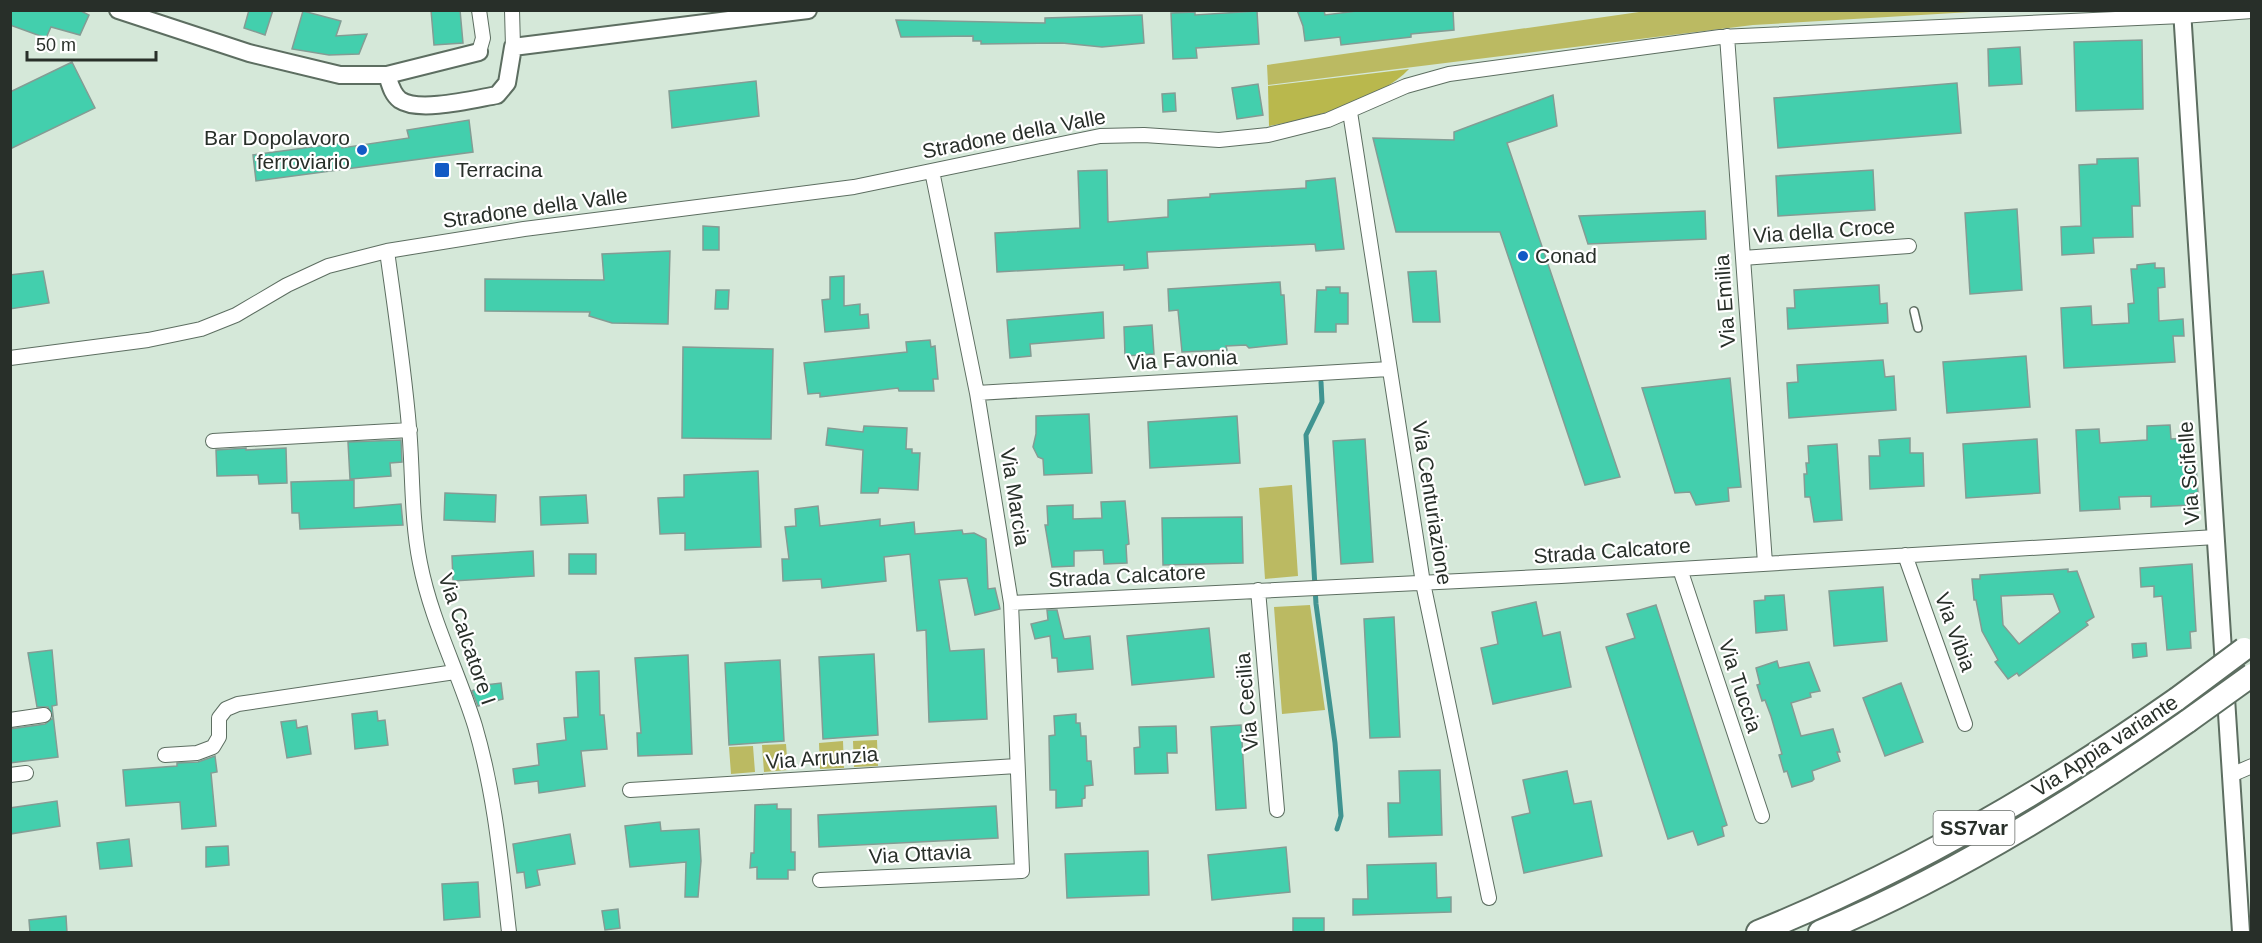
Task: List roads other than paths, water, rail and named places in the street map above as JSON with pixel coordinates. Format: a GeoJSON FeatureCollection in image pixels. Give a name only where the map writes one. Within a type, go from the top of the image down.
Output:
{"type":"FeatureCollection","features":[{"type":"Feature","properties":{"kind":"highway","name":"Via Appia variante"},"geometry":{"type":"LineString","coordinates":[[1758,933],[1954,839],[2068,772],[2177,699],[2248,646]]}},
{"type":"Feature","properties":{"kind":"highway","name":"Via Appia variante"},"geometry":{"type":"LineString","coordinates":[[1820,933],[1915,887],[2090,788],[2252,675]]}},
{"type":"Feature","properties":{"kind":"street"},"geometry":{"type":"LineString","coordinates":[[118,10],[249,53],[340,75],[387,75],[479,52],[483,38],[479,10]]}},
{"type":"Feature","properties":{"kind":"street"},"geometry":{"type":"LineString","coordinates":[[387,75],[393,92],[400,100],[409,103],[438,104],[497,95],[507,83],[513,47],[512,10]]}},
{"type":"Feature","properties":{"kind":"street"},"geometry":{"type":"LineString","coordinates":[[513,47],[808,10]]}},
{"type":"Feature","properties":{"kind":"street","name":"Stradone della Valle"},"geometry":{"type":"LineString","coordinates":[[10,358],[148,340],[201,329],[236,315],[287,285],[328,266],[387,251],[524,229],[837,190],[1100,136],[1144,135],[1220,140],[1255,137],[1310,126],[1350,112],[1400,89],[1449,74],[1727,36],[2252,11]]}},
{"type":"Feature","properties":{"kind":"street","name":"Via Scifelle"},"geometry":{"type":"LineString","coordinates":[[2182,14],[2241,933]]}},
{"type":"Feature","properties":{"kind":"street","name":"Via Emilia"},"geometry":{"type":"LineString","coordinates":[[1727,36],[1765,563]]}},
{"type":"Feature","properties":{"kind":"street","name":"Via Centuriazione"},"geometry":{"type":"LineString","coordinates":[[1350,112],[1423,583],[1489,898]]}},
{"type":"Feature","properties":{"kind":"street","name":"Via Marcia"},"geometry":{"type":"LineString","coordinates":[[932,171],[977,393],[1011,603],[1022,871]]}},
{"type":"Feature","properties":{"kind":"street","name":"Via della Croce"},"geometry":{"type":"LineString","coordinates":[[1743,258],[1909,246]]}},
{"type":"Feature","properties":{"kind":"street","name":"Via Calcatore I"},"geometry":{"type":"LineString","coordinates":[[387,251],[410,430],[415,527],[420,561],[434,616],[474,724],[490,785],[509,933]]}},
{"type":"Feature","properties":{"kind":"street","name":"Via Favonia"},"geometry":{"type":"LineString","coordinates":[[977,393],[1389,369]]}},
{"type":"Feature","properties":{"kind":"street"},"geometry":{"type":"LineString","coordinates":[[213,441],[410,430]]}},
{"type":"Feature","properties":{"kind":"street","name":"Strada Calcatore"},"geometry":{"type":"LineString","coordinates":[[1011,603],[1423,583],[2216,537]]}},
{"type":"Feature","properties":{"kind":"street","name":"Via Vibia"},"geometry":{"type":"LineString","coordinates":[[1905,555],[1965,724]]}},
{"type":"Feature","properties":{"kind":"street","name":"Via Tuccia"},"geometry":{"type":"LineString","coordinates":[[1680,568],[1762,816]]}},
{"type":"Feature","properties":{"kind":"street","name":"Via Cecilia"},"geometry":{"type":"LineString","coordinates":[[1258,590],[1277,810]]}},
{"type":"Feature","properties":{"kind":"street"},"geometry":{"type":"LineString","coordinates":[[165,755],[197,753],[213,747],[219,737],[219,718],[226,709],[238,704],[455,672]]}},
{"type":"Feature","properties":{"kind":"street"},"geometry":{"type":"LineString","coordinates":[[10,720],[44,715]]}},
{"type":"Feature","properties":{"kind":"street","name":"Via Arrunzia"},"geometry":{"type":"LineString","coordinates":[[630,790],[1017,766]]}},
{"type":"Feature","properties":{"kind":"street"},"geometry":{"type":"LineString","coordinates":[[2231,775],[2252,766]]}},
{"type":"Feature","properties":{"kind":"street"},"geometry":{"type":"LineString","coordinates":[[10,775],[27,773]]}},
{"type":"Feature","properties":{"kind":"street","name":"Via Ottavia"},"geometry":{"type":"LineString","coordinates":[[820,880],[1022,871]]}},
{"type":"Feature","properties":{"kind":"lane"},"geometry":{"type":"LineString","coordinates":[[1914,311],[1918,327]]}},
{"type":"Feature","properties":{"kind":"waterway"},"geometry":{"type":"LineString","coordinates":[[1321,382],[1322,402],[1306,435],[1316,604],[1335,743],[1341,816],[1337,829]]}},
{"type":"Feature","properties":{"kind":"place","name":"Bar Dopolavoro ferroviario"},"geometry":{"type":"Point","coordinates":[362,150]}},
{"type":"Feature","properties":{"kind":"place","name":"Terracina"},"geometry":{"type":"Point","coordinates":[442,170]}},
{"type":"Feature","properties":{"kind":"place","name":"Conad"},"geometry":{"type":"Point","coordinates":[1523,256]}}]}
